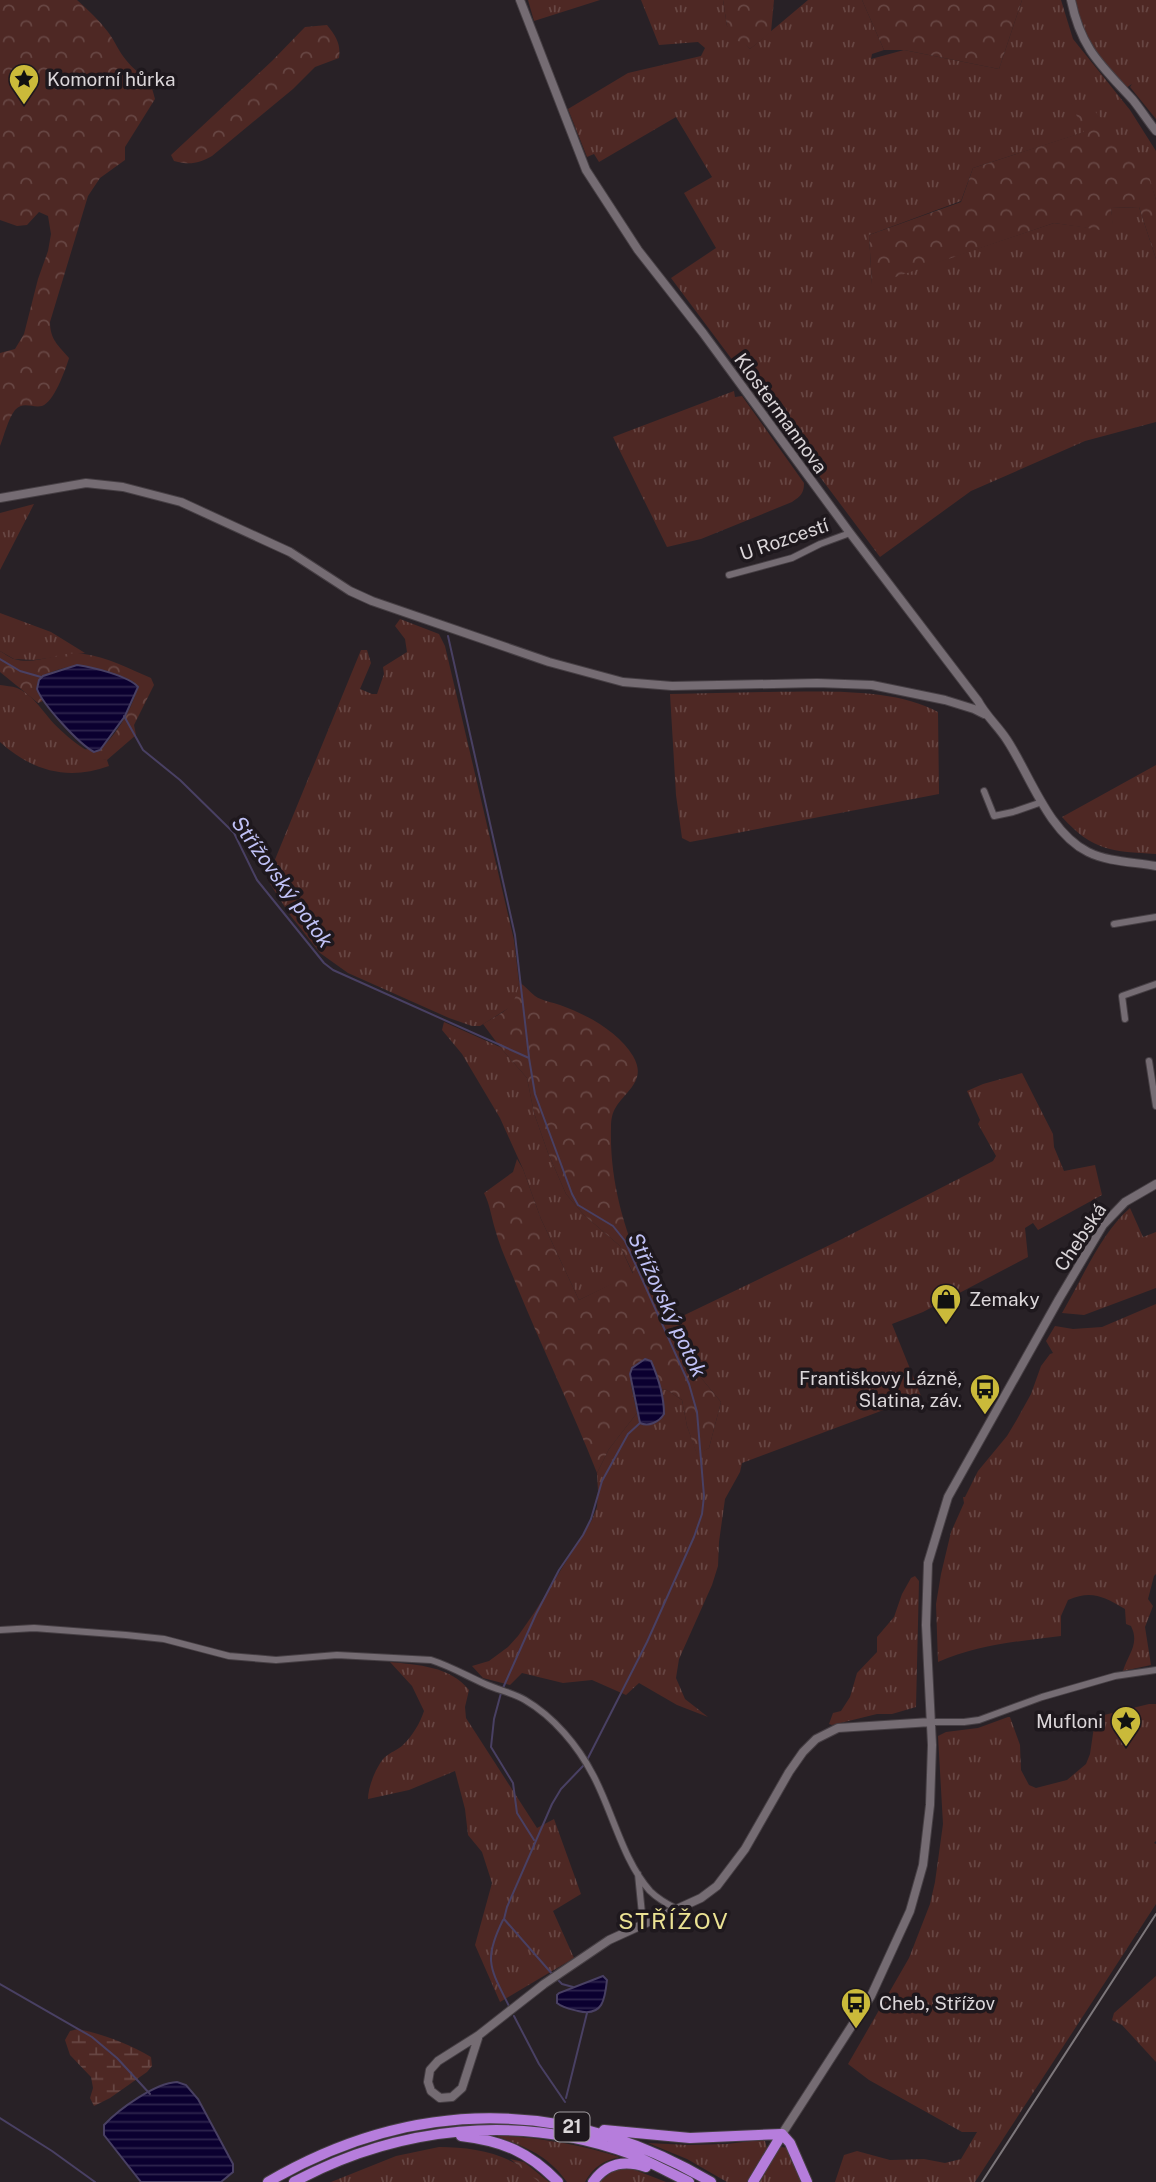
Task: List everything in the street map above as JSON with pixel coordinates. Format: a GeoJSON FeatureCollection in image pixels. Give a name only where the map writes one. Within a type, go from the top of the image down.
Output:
{"type":"FeatureCollection","features":[{"type":"Feature","properties":{"kind":"highway","name":"21"},"geometry":{"type":"LineString","coordinates":[[268,2182],[314,2157],[346,2144],[423,2123],[488,2118],[567,2125],[608,2136],[651,2151],[711,2182]]}},
{"type":"Feature","properties":{"kind":"highway"},"geometry":{"type":"LineString","coordinates":[[567,2125],[690,2138],[782,2134]]}},
{"type":"Feature","properties":{"kind":"highway","name":"21"},"geometry":{"type":"LineString","coordinates":[[294,2182],[377,2146],[441,2133],[489,2129],[563,2136],[631,2155],[689,2182]]}},
{"type":"Feature","properties":{"kind":"highway","name":"21"},"geometry":{"type":"LineString","coordinates":[[441,2133],[490,2140],[508,2146],[529,2156],[558,2182]]}},
{"type":"Feature","properties":{"kind":"highway"},"geometry":{"type":"LineString","coordinates":[[753,2182],[782,2134]]}},
{"type":"Feature","properties":{"kind":"highway"},"geometry":{"type":"LineString","coordinates":[[782,2134],[790,2143],[807,2182]]}},
{"type":"Feature","properties":{"kind":"highway"},"geometry":{"type":"LineString","coordinates":[[593,2182],[603,2171],[623,2163],[638,2164],[678,2182]]}},
{"type":"Feature","properties":{"kind":"street","name":"Klostermannova"},"geometry":{"type":"LineString","coordinates":[[520,0],[586,170],[638,250],[703,333],[978,701],[985,714],[1007,739],[1057,825],[1086,851],[1097,856],[1156,866]]}},
{"type":"Feature","properties":{"kind":"street"},"geometry":{"type":"LineString","coordinates":[[1071,0],[1083,40],[1094,58],[1156,131]]}},
{"type":"Feature","properties":{"kind":"street"},"geometry":{"type":"LineString","coordinates":[[0,498],[86,483],[123,486],[181,502],[290,552],[350,591],[372,601],[549,662],[623,681],[672,685],[872,685],[945,700],[985,714]]}},
{"type":"Feature","properties":{"kind":"street","name":"U Rozcestí"},"geometry":{"type":"LineString","coordinates":[[729,575],[792,558],[808,548],[850,533]]}},
{"type":"Feature","properties":{"kind":"street"},"geometry":{"type":"LineString","coordinates":[[984,791],[994,816],[1013,813],[1042,802]]}},
{"type":"Feature","properties":{"kind":"street"},"geometry":{"type":"LineString","coordinates":[[1114,924],[1156,918]]}},
{"type":"Feature","properties":{"kind":"street"},"geometry":{"type":"LineString","coordinates":[[1125,1019],[1122,996],[1156,984]]}},
{"type":"Feature","properties":{"kind":"street"},"geometry":{"type":"LineString","coordinates":[[1149,1060],[1156,1106]]}},
{"type":"Feature","properties":{"kind":"street","name":"Chebská"},"geometry":{"type":"LineString","coordinates":[[782,2134],[871,1996],[910,1911],[923,1865],[930,1805],[926,1625],[928,1563],[948,1497],[1103,1225],[1125,1202],[1156,1184]]}},
{"type":"Feature","properties":{"kind":"street"},"geometry":{"type":"LineString","coordinates":[[0,1630],[34,1628],[164,1639],[229,1656],[276,1660],[337,1655],[431,1660],[446,1664],[486,1685],[525,1700],[559,1727],[593,1774],[615,1826],[649,1890],[677,1909]]}},
{"type":"Feature","properties":{"kind":"street"},"geometry":{"type":"LineString","coordinates":[[479,2035],[462,2088],[452,2097],[440,2098],[431,2091],[428,2081],[430,2070],[438,2061],[479,2035],[544,1984],[609,1940],[701,1898],[728,1874],[789,1772],[816,1739],[838,1728],[979,1720],[1092,1682],[1156,1670]]}},
{"type":"Feature","properties":{"kind":"street"},"geometry":{"type":"LineString","coordinates":[[638,1872],[643,1924]]}},
{"type":"Feature","properties":{"kind":"green space"},"geometry":{"type":"Polygon","coordinates":[[[0,0],[77,0],[105,28],[131,66],[147,80],[155,99],[125,147],[125,160],[100,178],[88,196],[50,322],[53,338],[69,358],[62,378],[51,399],[42,406],[21,406],[15,410],[0,446],[0,353],[15,349],[24,334],[51,234],[48,216],[39,212],[27,225],[17,226],[0,220],[0,0]]]}},
{"type":"Feature","properties":{"kind":"green space"},"geometry":{"type":"Polygon","coordinates":[[[528,0],[600,0],[534,21],[528,0]]]}},
{"type":"Feature","properties":{"kind":"green space"},"geometry":{"type":"Polygon","coordinates":[[[641,0],[723,0],[727,26],[750,49],[808,0],[862,0],[884,50],[872,54],[871,59],[904,50],[999,69],[1022,0],[1061,0],[1073,39],[1130,110],[1156,151],[1156,200],[1146,169],[1071,102],[1085,132],[973,168],[961,201],[869,235],[872,284],[1054,223],[1113,231],[1111,208],[1139,207],[1156,259],[1156,422],[1085,441],[971,491],[880,557],[671,278],[716,248],[684,193],[712,177],[676,117],[599,162],[594,154],[587,157],[568,109],[628,73],[701,56],[705,48],[698,42],[659,45],[641,0]]]}},
{"type":"Feature","properties":{"kind":"green space"},"geometry":{"type":"Polygon","coordinates":[[[723,0],[774,0],[771,32],[750,49],[742,42],[733,40],[727,26],[723,0]]]}},
{"type":"Feature","properties":{"kind":"green space"},"geometry":{"type":"Polygon","coordinates":[[[862,0],[1022,0],[999,69],[904,50],[884,50],[862,0]]]}},
{"type":"Feature","properties":{"kind":"green space"},"geometry":{"type":"Polygon","coordinates":[[[1071,0],[1156,0],[1156,119],[1130,87],[1132,84],[1123,90],[1094,58],[1071,0]]]}},
{"type":"Feature","properties":{"kind":"green space"},"geometry":{"type":"Polygon","coordinates":[[[327,25],[337,40],[339,58],[315,67],[293,89],[212,156],[193,163],[174,161],[171,155],[305,27],[327,25]]]}},
{"type":"Feature","properties":{"kind":"green space"},"geometry":{"type":"Polygon","coordinates":[[[1070,101],[1091,107],[1147,169],[1156,200],[1156,259],[1139,207],[1111,208],[1114,232],[1054,223],[872,285],[869,235],[961,202],[973,168],[1084,132],[1070,101]]]}},
{"type":"Feature","properties":{"kind":"green space"},"geometry":{"type":"Polygon","coordinates":[[[734,391],[735,397],[742,396],[804,483],[803,492],[792,502],[701,539],[667,547],[613,437],[734,391]]]}},
{"type":"Feature","properties":{"kind":"green space"},"geometry":{"type":"Polygon","coordinates":[[[34,504],[0,570],[0,513],[34,504]]]}},
{"type":"Feature","properties":{"kind":"green space"},"geometry":{"type":"Polygon","coordinates":[[[0,613],[51,632],[85,653],[34,660],[14,659],[0,651],[0,613]]]}},
{"type":"Feature","properties":{"kind":"green space"},"geometry":{"type":"Polygon","coordinates":[[[400,619],[439,634],[445,646],[514,940],[519,982],[517,996],[512,1006],[480,1026],[449,1018],[348,973],[320,953],[290,915],[267,879],[361,650],[367,650],[371,663],[360,689],[372,694],[377,694],[384,674],[383,667],[407,652],[405,639],[395,626],[400,619]]]}},
{"type":"Feature","properties":{"kind":"green space"},"geometry":{"type":"Polygon","coordinates":[[[0,651],[23,661],[76,653],[93,656],[151,678],[154,685],[134,725],[136,735],[107,760],[98,759],[83,750],[94,752],[115,733],[133,702],[137,686],[134,682],[99,669],[77,666],[65,668],[40,678],[37,689],[43,701],[38,703],[0,672],[0,651]]]}},
{"type":"Feature","properties":{"kind":"green space"},"geometry":{"type":"Polygon","coordinates":[[[0,685],[22,690],[68,737],[107,760],[109,766],[79,773],[51,771],[12,752],[0,742],[0,685]]]}},
{"type":"Feature","properties":{"kind":"green space"},"geometry":{"type":"Polygon","coordinates":[[[768,692],[877,695],[899,698],[938,712],[939,794],[690,842],[682,838],[676,795],[670,694],[768,692]]]}},
{"type":"Feature","properties":{"kind":"green space"},"geometry":{"type":"Polygon","coordinates":[[[1156,765],[1156,854],[1104,848],[1073,829],[1062,817],[1156,765]]]}},
{"type":"Feature","properties":{"kind":"green space"},"geometry":{"type":"Polygon","coordinates":[[[519,982],[538,998],[570,1009],[601,1025],[627,1047],[637,1064],[637,1078],[612,1117],[611,1152],[614,1177],[625,1224],[652,1292],[663,1315],[673,1317],[670,1322],[681,1336],[697,1373],[721,1402],[709,1448],[697,1455],[682,1400],[667,1390],[660,1389],[651,1361],[631,1385],[637,1413],[609,1449],[597,1473],[502,1250],[484,1193],[513,1172],[517,1159],[541,1219],[579,1300],[633,1273],[620,1246],[584,1215],[566,1194],[534,1113],[527,1078],[483,1024],[512,1004],[519,982]]]}},
{"type":"Feature","properties":{"kind":"green space"},"geometry":{"type":"Polygon","coordinates":[[[444,1022],[500,1047],[527,1078],[534,1113],[566,1194],[584,1215],[620,1246],[633,1274],[579,1300],[541,1219],[523,1169],[500,1118],[462,1054],[442,1030],[444,1022]]]}},
{"type":"Feature","properties":{"kind":"green space"},"geometry":{"type":"Polygon","coordinates":[[[1022,1073],[1053,1134],[1054,1147],[1064,1171],[1095,1165],[1102,1195],[1038,1230],[1033,1223],[1025,1228],[1028,1257],[923,1312],[892,1324],[921,1396],[742,1463],[725,1499],[718,1566],[679,1659],[676,1678],[685,1699],[708,1717],[677,1705],[639,1683],[626,1695],[592,1680],[563,1683],[522,1673],[510,1685],[483,1678],[472,1666],[489,1661],[518,1636],[592,1520],[597,1507],[597,1473],[609,1449],[637,1413],[640,1423],[647,1424],[664,1414],[660,1389],[667,1390],[682,1400],[687,1426],[697,1454],[709,1448],[721,1402],[697,1373],[681,1336],[670,1322],[842,1239],[993,1161],[996,1156],[978,1124],[980,1120],[967,1091],[1022,1073]]]}},
{"type":"Feature","properties":{"kind":"green space"},"geometry":{"type":"Polygon","coordinates":[[[1130,1208],[1143,1237],[1156,1232],[1156,1288],[1084,1315],[1062,1313],[1101,1243],[1130,1208]]]}},
{"type":"Feature","properties":{"kind":"green space"},"geometry":{"type":"Polygon","coordinates":[[[1156,1304],[1156,1574],[1148,1599],[1153,1606],[1145,1627],[1151,1665],[1123,1671],[1134,1638],[1131,1626],[1126,1624],[1125,1609],[1090,1595],[1068,1600],[1061,1616],[1061,1636],[983,1648],[938,1662],[936,1604],[951,1532],[964,1503],[963,1497],[978,1471],[1007,1436],[1031,1394],[1041,1366],[1053,1353],[1046,1341],[1055,1326],[1073,1329],[1102,1327],[1156,1304]]]}},
{"type":"Feature","properties":{"kind":"green space"},"geometry":{"type":"Polygon","coordinates":[[[915,1576],[919,1581],[916,1707],[892,1714],[877,1714],[829,1724],[833,1713],[841,1711],[850,1697],[857,1673],[877,1652],[877,1637],[894,1617],[902,1594],[915,1576]]]}},
{"type":"Feature","properties":{"kind":"green space"},"geometry":{"type":"Polygon","coordinates":[[[390,1662],[443,1671],[469,1690],[465,1707],[466,1718],[537,1828],[554,1819],[581,1894],[553,1911],[574,1958],[500,2002],[475,1945],[492,1883],[482,1852],[468,1835],[465,1809],[455,1771],[409,1790],[368,1799],[371,1783],[381,1762],[407,1741],[424,1711],[412,1686],[390,1662]]]}},
{"type":"Feature","properties":{"kind":"green space"},"geometry":{"type":"Polygon","coordinates":[[[1156,1704],[1156,1904],[975,2182],[835,2182],[844,2155],[857,2151],[890,2160],[924,2159],[945,2163],[961,2159],[977,2132],[962,2132],[869,2080],[848,2064],[909,1958],[930,1904],[943,1824],[938,1736],[946,1732],[978,1728],[1010,1717],[1020,1745],[1021,1770],[1029,1785],[1036,1788],[1067,1780],[1086,1764],[1094,1727],[1100,1716],[1156,1704]]]}},
{"type":"Feature","properties":{"kind":"green space"},"geometry":{"type":"Polygon","coordinates":[[[1156,1976],[1156,2062],[1122,2025],[1112,2020],[1114,2013],[1156,1976]]]}},
{"type":"Feature","properties":{"kind":"green space"},"geometry":{"type":"Polygon","coordinates":[[[78,2029],[134,2048],[151,2057],[152,2066],[110,2098],[94,2106],[90,2098],[93,2088],[91,2077],[70,2055],[65,2040],[70,2031],[78,2029]]]}},
{"type":"Feature","properties":{"kind":"green space"},"geometry":{"type":"Polygon","coordinates":[[[493,2135],[557,2142],[620,2157],[599,2165],[585,2182],[567,2182],[543,2158],[525,2147],[493,2135]]]}},
{"type":"Feature","properties":{"kind":"green space"},"geometry":{"type":"Polygon","coordinates":[[[765,2141],[767,2148],[747,2182],[727,2182],[687,2159],[648,2143],[727,2144],[765,2141]]]}},
{"type":"Feature","properties":{"kind":"green space"},"geometry":{"type":"Polygon","coordinates":[[[439,2147],[493,2154],[518,2165],[539,2182],[331,2182],[396,2156],[439,2147]]]}},
{"type":"Feature","properties":{"kind":"green space"},"geometry":{"type":"Polygon","coordinates":[[[779,2148],[787,2148],[802,2182],[758,2182],[779,2148]]]}},
{"type":"Feature","properties":{"kind":"green space"},"geometry":{"type":"Polygon","coordinates":[[[510,2159],[524,2162],[549,2182],[539,2182],[510,2159]]]}},
{"type":"Feature","properties":{"kind":"green space"},"geometry":{"type":"Polygon","coordinates":[[[630,2168],[666,2182],[600,2182],[613,2171],[630,2168]]]}},
{"type":"Feature","properties":{"kind":"shaded area"},"geometry":{"type":"Polygon","coordinates":[[[77,665],[119,676],[138,687],[125,716],[100,750],[94,752],[62,724],[37,689],[43,676],[77,665]]]}},
{"type":"Feature","properties":{"kind":"shaded area"},"geometry":{"type":"Polygon","coordinates":[[[645,1359],[651,1361],[656,1374],[664,1414],[650,1424],[640,1423],[630,1374],[632,1368],[645,1359]]]}},
{"type":"Feature","properties":{"kind":"shaded area"},"geometry":{"type":"Polygon","coordinates":[[[603,1976],[607,1980],[605,1994],[598,2009],[578,2011],[557,2003],[559,1993],[603,1976]]]}},
{"type":"Feature","properties":{"kind":"shaded area"},"geometry":{"type":"Polygon","coordinates":[[[177,2082],[186,2085],[198,2099],[233,2164],[233,2172],[221,2182],[141,2182],[104,2135],[104,2125],[128,2105],[158,2087],[177,2082]]]}},
{"type":"Feature","properties":{"kind":"waterway"},"geometry":{"type":"LineString","coordinates":[[448,636],[515,935],[529,1057]]}},
{"type":"Feature","properties":{"kind":"waterway","name":"Střížovský potok"},"geometry":{"type":"LineString","coordinates":[[0,659],[20,671],[41,677]]}},
{"type":"Feature","properties":{"kind":"waterway","name":"Střížovský potok"},"geometry":{"type":"LineString","coordinates":[[124,716],[143,750],[180,780],[234,833],[257,880],[324,963],[333,970],[529,1058],[535,1094],[572,1194],[578,1205],[613,1226],[625,1241],[689,1384],[697,1412],[704,1496],[702,1514],[647,1642],[587,1760]]}},
{"type":"Feature","properties":{"kind":"waterway"},"geometry":{"type":"LineString","coordinates":[[503,1688],[536,1614],[559,1570],[591,1519],[602,1481],[628,1434],[640,1423]]}},
{"type":"Feature","properties":{"kind":"waterway"},"geometry":{"type":"LineString","coordinates":[[501,1693],[494,1719],[491,1747],[513,1783],[517,1813],[534,1840]]}},
{"type":"Feature","properties":{"kind":"waterway","name":"Střížovský potok"},"geometry":{"type":"LineString","coordinates":[[553,1975],[504,1919],[552,1804],[561,1789],[584,1765]]}},
{"type":"Feature","properties":{"kind":"waterway"},"geometry":{"type":"LineString","coordinates":[[503,1920],[493,1945],[491,1964],[509,2006]]}},
{"type":"Feature","properties":{"kind":"waterway","name":"Střížovský potok"},"geometry":{"type":"LineString","coordinates":[[557,1979],[562,1984],[573,1987]]}},
{"type":"Feature","properties":{"kind":"waterway"},"geometry":{"type":"LineString","coordinates":[[0,1984],[92,2037],[117,2058],[150,2094]]}},
{"type":"Feature","properties":{"kind":"waterway","name":"Střížovský potok"},"geometry":{"type":"LineString","coordinates":[[566,2098],[587,2013]]}},
{"type":"Feature","properties":{"kind":"waterway"},"geometry":{"type":"LineString","coordinates":[[514,2016],[539,2064],[565,2102]]}},
{"type":"Feature","properties":{"kind":"waterway"},"geometry":{"type":"LineString","coordinates":[[0,2118],[95,2182]]}},
{"type":"Feature","properties":{"kind":"railway"},"geometry":{"type":"LineString","coordinates":[[982,2182],[1156,1914]]}},
{"type":"Feature","properties":{"kind":"place","name":"Komorní hůrka"},"geometry":{"type":"Point","coordinates":[24,106]}},
{"type":"Feature","properties":{"kind":"place","name":"Zemaky"},"geometry":{"type":"Point","coordinates":[946,1326]}},
{"type":"Feature","properties":{"kind":"place","name":"Františkovy Lázně, Slatina, záv."},"geometry":{"type":"Point","coordinates":[985,1416]}},
{"type":"Feature","properties":{"kind":"place","name":"Mufloni"},"geometry":{"type":"Point","coordinates":[1126,1748]}},
{"type":"Feature","properties":{"kind":"place","name":"Cheb, Střížov"},"geometry":{"type":"Point","coordinates":[856,2030]}},
{"type":"Feature","properties":{"kind":"district","name":"STŘÍŽOV"},"geometry":{"type":"Point","coordinates":[674,1921]}}]}
